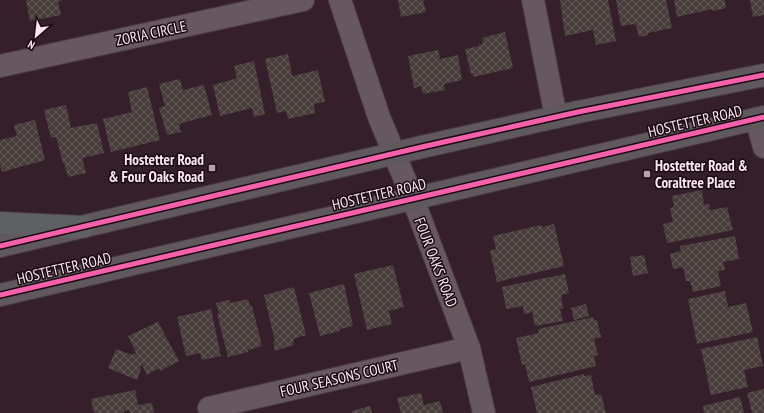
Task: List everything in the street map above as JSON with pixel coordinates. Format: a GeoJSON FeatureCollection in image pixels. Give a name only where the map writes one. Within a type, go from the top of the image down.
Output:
{"type":"FeatureCollection","features":[{"type":"Feature","properties":{"kind":"highway"},"geometry":{"type":"LineString","coordinates":[[0,223],[83,227]]}},
{"type":"Feature","properties":{"kind":"main road","name":"HOSTETTER ROAD"},"geometry":{"type":"LineString","coordinates":[[0,246],[556,117],[764,75]]}},
{"type":"Feature","properties":{"kind":"main road","name":"HOSTETTER ROAD"},"geometry":{"type":"LineString","coordinates":[[0,295],[760,118]]}},
{"type":"Feature","properties":{"kind":"street","name":"ZORIA CIRCLE"},"geometry":{"type":"LineString","coordinates":[[0,66],[303,0]]}},
{"type":"Feature","properties":{"kind":"street","name":"FOUR OAKS ROAD"},"geometry":{"type":"LineString","coordinates":[[340,0],[379,117],[413,198],[469,348],[484,413]]}},
{"type":"Feature","properties":{"kind":"street"},"geometry":{"type":"LineString","coordinates":[[533,0],[556,117]]}},
{"type":"Feature","properties":{"kind":"street"},"geometry":{"type":"LineString","coordinates":[[760,118],[764,147]]}},
{"type":"Feature","properties":{"kind":"street","name":"FOUR SEASONS COURT"},"geometry":{"type":"LineString","coordinates":[[209,408],[469,348]]}},
{"type":"Feature","properties":{"kind":"building"},"geometry":{"type":"Polygon","coordinates":[[[26,0],[63,0],[58,2],[61,15],[30,21],[26,0]]]}},
{"type":"Feature","properties":{"kind":"building"},"geometry":{"type":"Polygon","coordinates":[[[398,0],[423,0],[426,12],[401,17],[398,0]]]}},
{"type":"Feature","properties":{"kind":"building"},"geometry":{"type":"Polygon","coordinates":[[[560,0],[608,0],[616,41],[596,45],[593,30],[565,36],[560,0]]]}},
{"type":"Feature","properties":{"kind":"building"},"geometry":{"type":"Polygon","coordinates":[[[616,0],[666,0],[672,28],[648,33],[648,35],[639,37],[636,25],[621,26],[616,0]]]}},
{"type":"Feature","properties":{"kind":"building"},"geometry":{"type":"Polygon","coordinates":[[[674,0],[725,0],[726,8],[713,11],[712,9],[677,17],[674,0]]]}},
{"type":"Feature","properties":{"kind":"building"},"geometry":{"type":"Polygon","coordinates":[[[750,0],[764,0],[764,15],[753,17],[750,0]]]}},
{"type":"Feature","properties":{"kind":"building"},"geometry":{"type":"Polygon","coordinates":[[[505,32],[513,68],[473,77],[465,49],[483,44],[482,38],[505,32]]]}},
{"type":"Feature","properties":{"kind":"building"},"geometry":{"type":"Polygon","coordinates":[[[438,50],[440,59],[458,55],[462,80],[444,84],[445,90],[423,94],[421,86],[414,88],[408,56],[438,50]]]}},
{"type":"Feature","properties":{"kind":"building"},"geometry":{"type":"Polygon","coordinates":[[[288,54],[292,76],[318,70],[325,102],[314,104],[315,113],[288,119],[286,111],[277,113],[265,59],[288,54]]]}},
{"type":"Feature","properties":{"kind":"building"},"geometry":{"type":"Polygon","coordinates":[[[254,61],[265,114],[254,117],[252,108],[220,116],[213,85],[237,78],[234,66],[254,61]]]}},
{"type":"Feature","properties":{"kind":"building"},"geometry":{"type":"Polygon","coordinates":[[[180,79],[183,90],[204,85],[212,115],[179,124],[181,132],[167,135],[159,108],[165,106],[159,84],[180,79]]]}},
{"type":"Feature","properties":{"kind":"building"},"geometry":{"type":"Polygon","coordinates":[[[147,87],[160,140],[111,152],[103,119],[132,112],[128,92],[147,87]]]}},
{"type":"Feature","properties":{"kind":"building"},"geometry":{"type":"Polygon","coordinates":[[[66,105],[71,128],[97,123],[104,153],[82,158],[86,173],[68,177],[56,137],[51,138],[44,110],[66,105]]]}},
{"type":"Feature","properties":{"kind":"building"},"geometry":{"type":"Polygon","coordinates":[[[35,120],[45,160],[2,172],[0,165],[0,140],[17,136],[14,125],[35,120]]]}},
{"type":"Feature","properties":{"kind":"building"},"geometry":{"type":"Polygon","coordinates":[[[702,190],[704,205],[709,204],[710,210],[727,207],[733,230],[667,243],[663,224],[673,222],[670,208],[674,207],[672,196],[702,190]]]}},
{"type":"Feature","properties":{"kind":"building"},"geometry":{"type":"Polygon","coordinates":[[[554,224],[564,266],[497,282],[490,251],[496,249],[493,236],[541,225],[542,227],[554,224]]]}},
{"type":"Feature","properties":{"kind":"building"},"geometry":{"type":"Polygon","coordinates":[[[735,236],[739,259],[723,262],[725,270],[718,271],[721,286],[693,292],[690,281],[686,281],[683,267],[673,269],[670,254],[681,251],[680,246],[735,236]]]}},
{"type":"Feature","properties":{"kind":"building"},"geometry":{"type":"Polygon","coordinates":[[[644,255],[648,273],[633,276],[630,257],[644,255]]]}},
{"type":"Feature","properties":{"kind":"building"},"geometry":{"type":"Polygon","coordinates":[[[393,265],[404,307],[389,311],[392,324],[367,330],[354,274],[393,265]]]}},
{"type":"Feature","properties":{"kind":"building"},"geometry":{"type":"Polygon","coordinates":[[[565,274],[569,293],[561,295],[563,309],[560,309],[563,321],[535,326],[532,312],[524,314],[523,306],[506,309],[502,287],[565,274]]]}},
{"type":"Feature","properties":{"kind":"building"},"geometry":{"type":"Polygon","coordinates":[[[344,284],[353,326],[320,336],[309,293],[344,284]]]}},
{"type":"Feature","properties":{"kind":"building"},"geometry":{"type":"Polygon","coordinates":[[[294,287],[306,335],[293,339],[294,345],[275,351],[273,342],[275,342],[264,295],[294,287]]]}},
{"type":"Feature","properties":{"kind":"building"},"geometry":{"type":"Polygon","coordinates":[[[725,291],[728,307],[746,303],[753,332],[697,344],[688,299],[725,291]]]}},
{"type":"Feature","properties":{"kind":"building"},"geometry":{"type":"Polygon","coordinates":[[[248,299],[250,306],[252,306],[262,346],[248,350],[248,352],[228,357],[217,314],[219,314],[216,303],[229,300],[230,303],[248,299]]]}},
{"type":"Feature","properties":{"kind":"building"},"geometry":{"type":"Polygon","coordinates":[[[586,304],[589,316],[574,320],[571,308],[586,304]]]}},
{"type":"Feature","properties":{"kind":"building"},"geometry":{"type":"Polygon","coordinates":[[[211,309],[221,356],[202,360],[200,353],[186,356],[177,317],[211,309]]]}},
{"type":"Feature","properties":{"kind":"building"},"geometry":{"type":"Polygon","coordinates":[[[593,317],[594,320],[597,320],[601,337],[594,339],[598,355],[594,356],[596,366],[529,382],[525,364],[522,365],[516,338],[539,333],[538,329],[593,317]]]}},
{"type":"Feature","properties":{"kind":"building"},"geometry":{"type":"Polygon","coordinates":[[[158,322],[179,361],[160,371],[159,368],[147,375],[142,365],[140,366],[141,369],[137,380],[108,368],[116,349],[132,355],[136,353],[128,336],[158,322]]]}},
{"type":"Feature","properties":{"kind":"building"},"geometry":{"type":"Polygon","coordinates":[[[757,337],[763,366],[744,370],[748,387],[711,395],[701,349],[757,337]]]}},
{"type":"Feature","properties":{"kind":"building"},"geometry":{"type":"Polygon","coordinates":[[[584,374],[584,376],[591,375],[595,395],[601,394],[606,413],[537,413],[531,387],[584,374]]]}},
{"type":"Feature","properties":{"kind":"building"},"geometry":{"type":"Polygon","coordinates":[[[764,389],[764,413],[752,413],[747,393],[764,389]]]}},
{"type":"Feature","properties":{"kind":"building"},"geometry":{"type":"Polygon","coordinates":[[[135,390],[138,405],[152,403],[154,413],[130,413],[129,410],[123,411],[124,413],[94,413],[91,399],[135,390]]]}},
{"type":"Feature","properties":{"kind":"building"},"geometry":{"type":"Polygon","coordinates":[[[421,393],[424,405],[440,401],[443,413],[401,413],[397,398],[421,393]]]}},
{"type":"Feature","properties":{"kind":"building"},"geometry":{"type":"Polygon","coordinates":[[[740,397],[744,413],[704,413],[703,406],[740,397]]]}},
{"type":"Feature","properties":{"kind":"building"},"geometry":{"type":"Polygon","coordinates":[[[370,406],[372,413],[352,413],[352,411],[370,406]]]}},
{"type":"Feature","properties":{"kind":"cycle path"},"geometry":{"type":"LineString","coordinates":[[0,246],[426,146],[578,112],[764,75]]}},
{"type":"Feature","properties":{"kind":"cycle path"},"geometry":{"type":"LineString","coordinates":[[0,295],[764,117]]}},
{"type":"Feature","properties":{"kind":"place","name":"Hostetter Road & Four Oaks Road"},"geometry":{"type":"Point","coordinates":[212,168]}},
{"type":"Feature","properties":{"kind":"place","name":"Hostetter Road & Coraltree Place"},"geometry":{"type":"Point","coordinates":[647,174]}}]}
